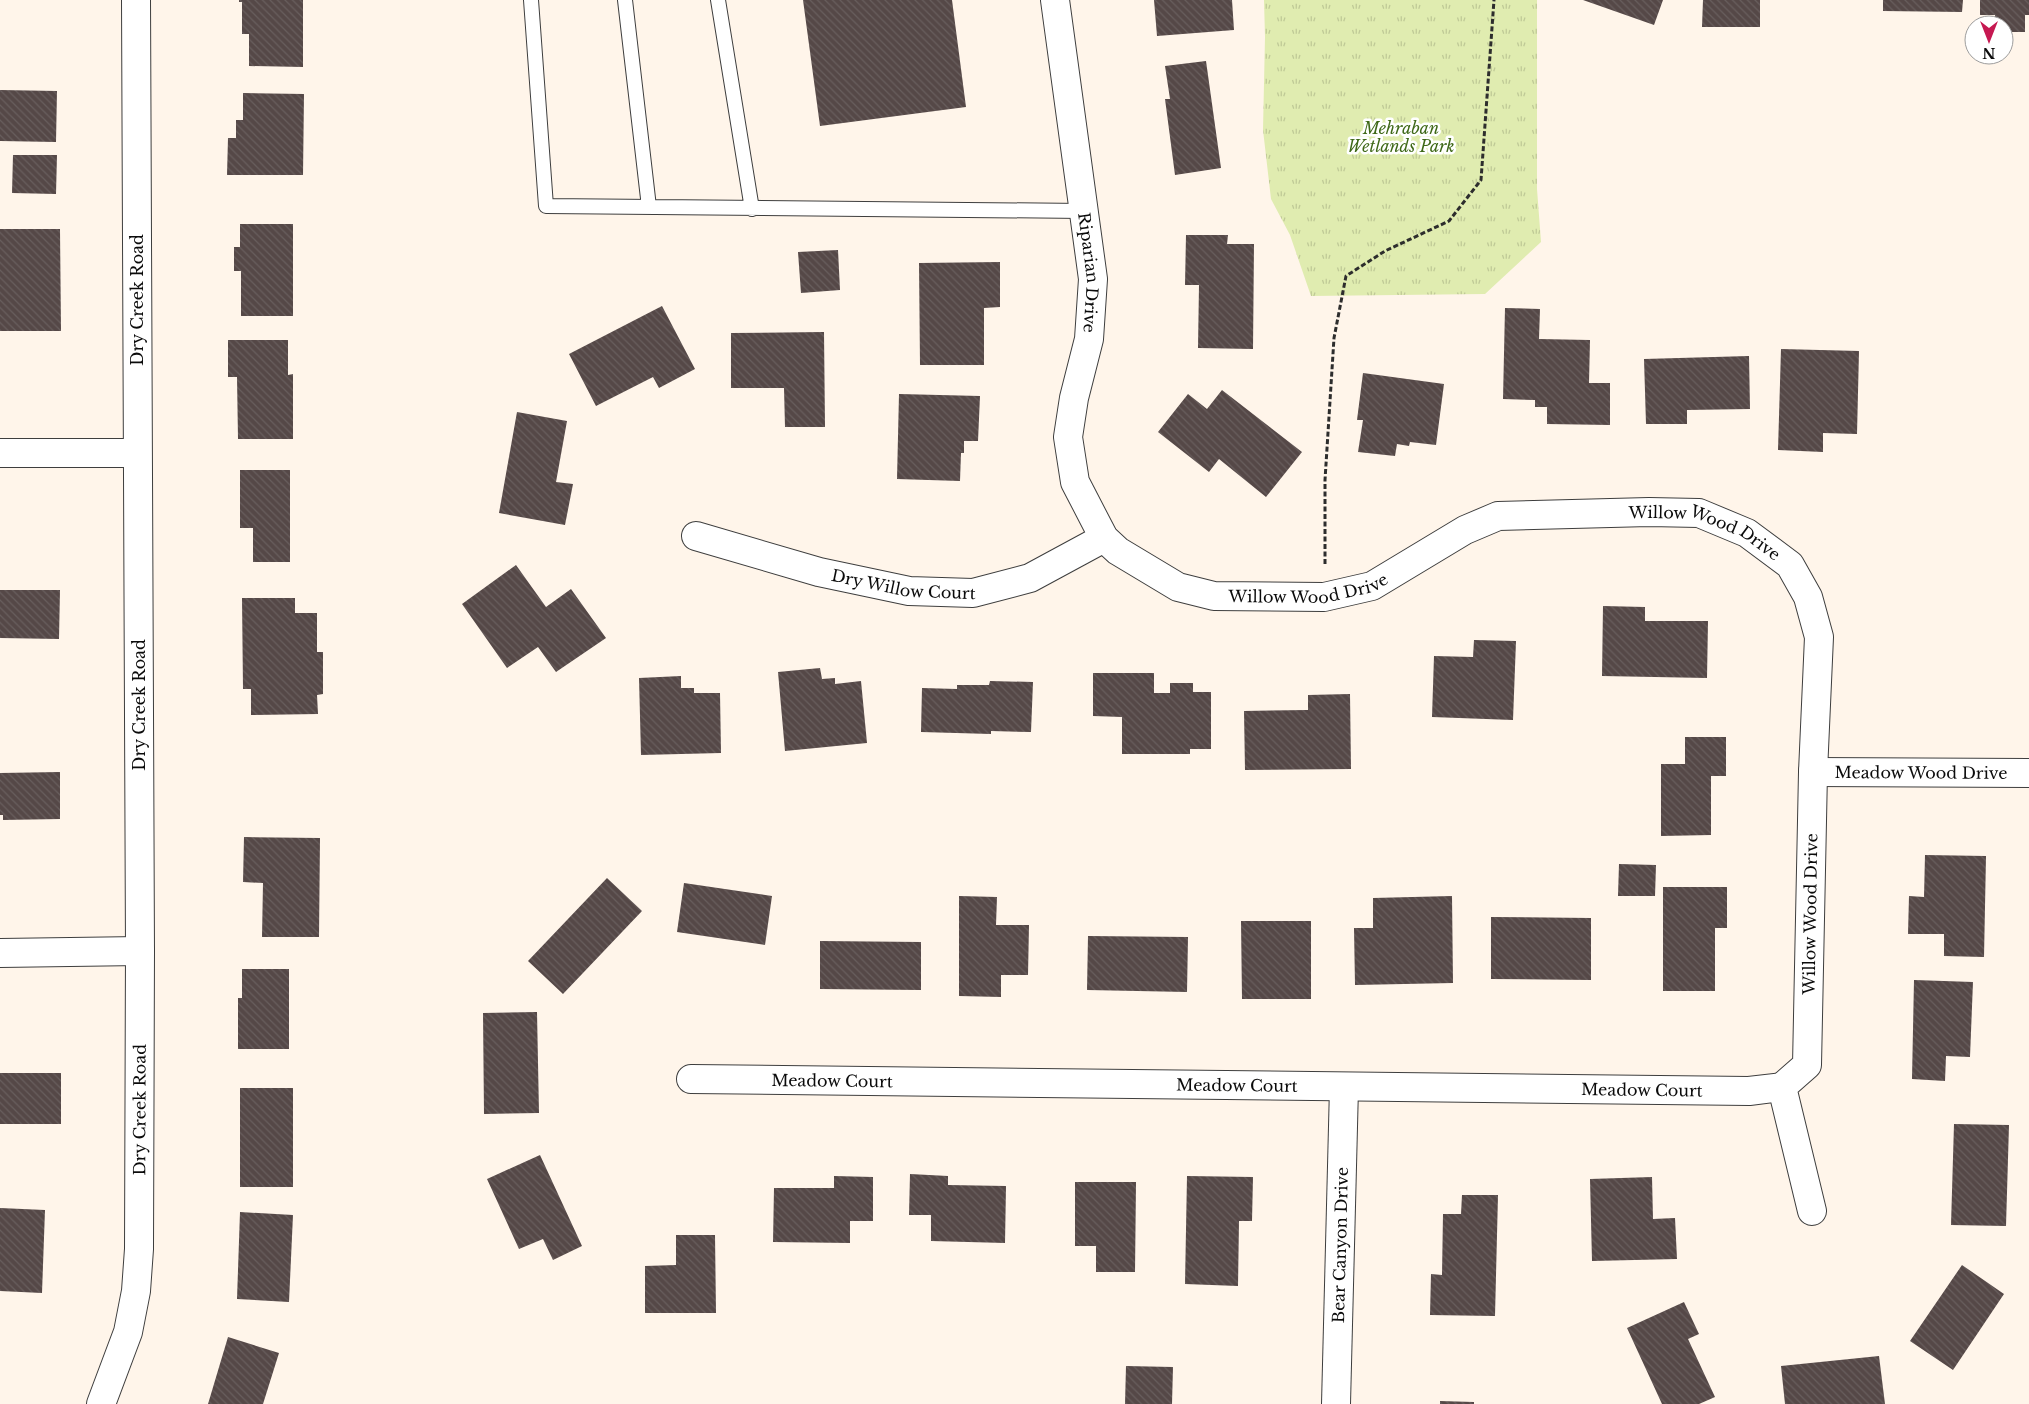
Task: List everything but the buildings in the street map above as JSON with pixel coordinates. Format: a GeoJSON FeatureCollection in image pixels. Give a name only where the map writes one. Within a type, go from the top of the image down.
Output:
{"type":"FeatureCollection","features":[{"type":"Feature","properties":{"kind":"street","name":"Dry Creek Road"},"geometry":{"type":"LineString","coordinates":[[101,1404],[115,1372],[128,1332],[136,1291],[139,1249],[140,951],[136,0]]}},
{"type":"Feature","properties":{"kind":"street","name":"Riparian Drive"},"geometry":{"type":"LineString","coordinates":[[1055,0],[1093,279],[1089,339],[1074,398],[1068,437],[1075,482],[1104,538]]}},
{"type":"Feature","properties":{"kind":"street"},"geometry":{"type":"LineString","coordinates":[[0,453],[137,453]]}},
{"type":"Feature","properties":{"kind":"street","name":"Willow Wood Drive"},"geometry":{"type":"LineString","coordinates":[[1104,538],[1118,551],[1178,587],[1214,596],[1324,597],[1372,586],[1465,530],[1498,516],[1580,513],[1699,513],[1747,532],[1790,565],[1808,597],[1819,637],[1813,772],[1807,1065],[1782,1087]]}},
{"type":"Feature","properties":{"kind":"street","name":"Dry Willow Court"},"geometry":{"type":"LineString","coordinates":[[696,536],[828,574],[909,590],[973,593],[1030,578],[1104,538]]}},
{"type":"Feature","properties":{"kind":"street","name":"Meadow Wood Drive"},"geometry":{"type":"LineString","coordinates":[[1813,772],[2029,773]]}},
{"type":"Feature","properties":{"kind":"street"},"geometry":{"type":"LineString","coordinates":[[0,953],[140,951]]}},
{"type":"Feature","properties":{"kind":"street","name":"Meadow Court"},"geometry":{"type":"LineString","coordinates":[[691,1079],[1749,1091],[1782,1087]]}},
{"type":"Feature","properties":{"kind":"street","name":"Bear Canyon Drive"},"geometry":{"type":"LineString","coordinates":[[1336,1404],[1344,1087]]}},
{"type":"Feature","properties":{"kind":"street"},"geometry":{"type":"LineString","coordinates":[[1782,1087],[1812,1211]]}},
{"type":"Feature","properties":{"kind":"lane"},"geometry":{"type":"LineString","coordinates":[[531,0],[546,206],[1084,211]]}},
{"type":"Feature","properties":{"kind":"lane"},"geometry":{"type":"LineString","coordinates":[[625,0],[649,207]]}},
{"type":"Feature","properties":{"kind":"lane"},"geometry":{"type":"LineString","coordinates":[[718,0],[752,209]]}},
{"type":"Feature","properties":{"kind":"path"},"geometry":{"type":"LineString","coordinates":[[1324,597],[1325,480],[1333,347],[1346,276],[1385,251],[1449,221],[1481,180],[1494,0]]}},
{"type":"Feature","properties":{"kind":"green space","name":"Mehraban Wetlands Park"},"geometry":{"type":"Polygon","coordinates":[[[1264,0],[1537,0],[1537,189],[1541,242],[1485,294],[1311,296],[1290,235],[1271,199],[1263,130],[1264,0]]]}}]}
